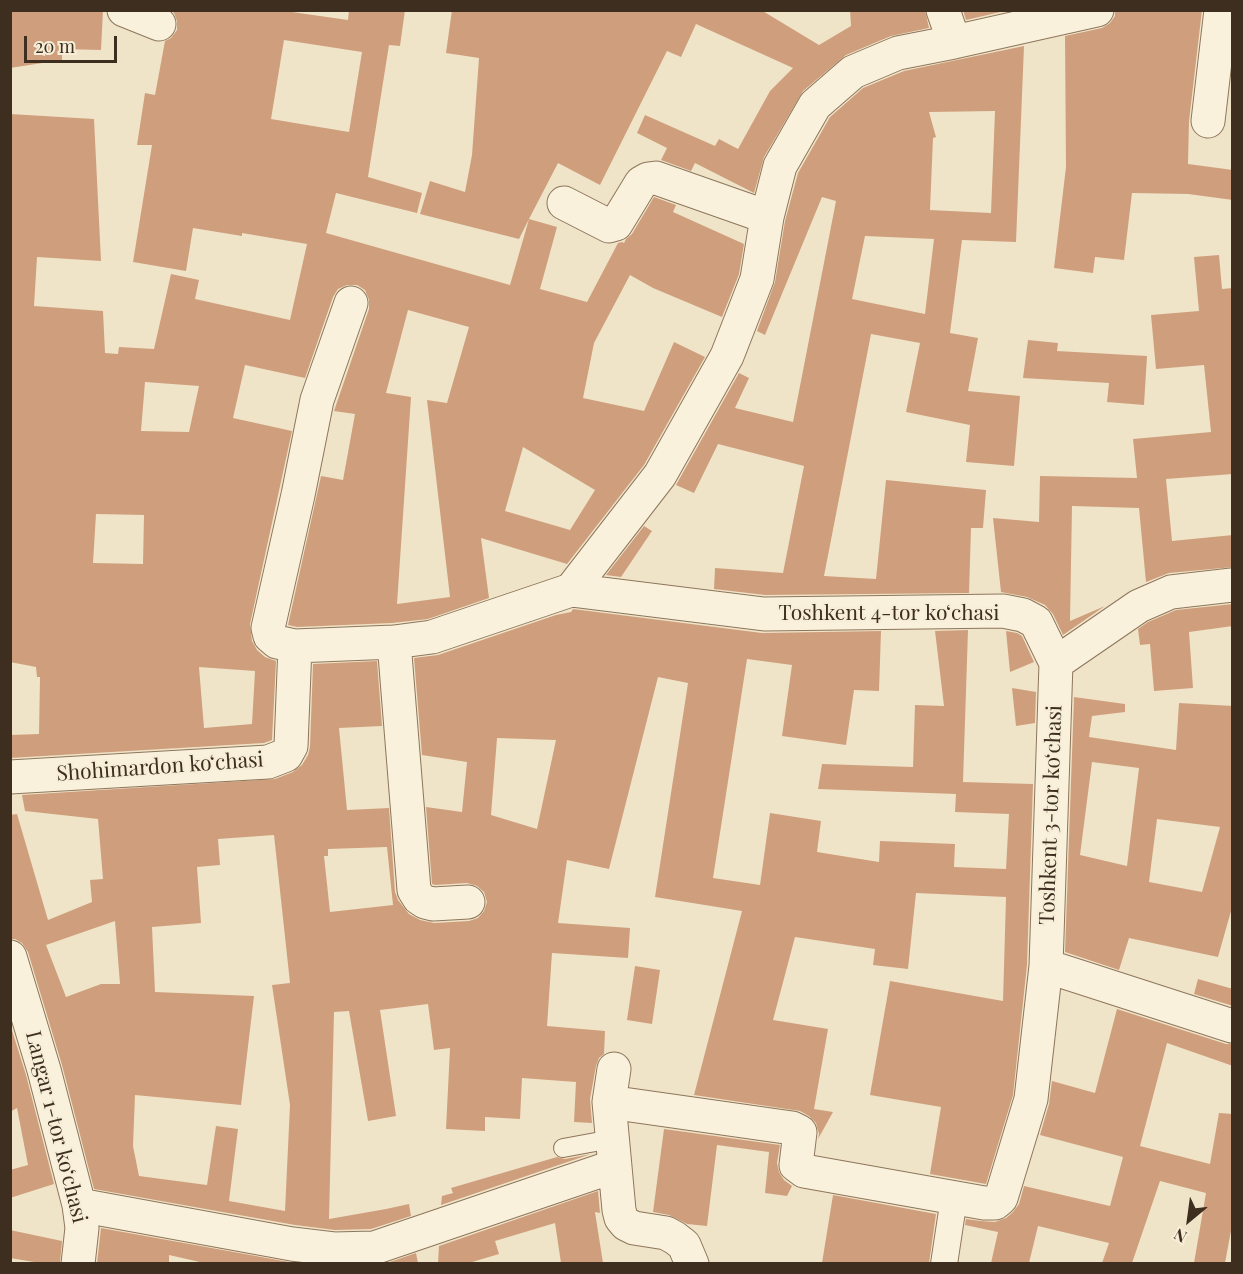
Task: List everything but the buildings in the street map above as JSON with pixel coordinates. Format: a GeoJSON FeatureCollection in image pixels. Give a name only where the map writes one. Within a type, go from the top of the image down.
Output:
{"type":"FeatureCollection","features":[{"type":"Feature","properties":{"kind":"street"},"geometry":{"type":"LineString","coordinates":[[124,10],[159,24]]}},
{"type":"Feature","properties":{"kind":"street"},"geometry":{"type":"LineString","coordinates":[[943,10],[954,42]]}},
{"type":"Feature","properties":{"kind":"street"},"geometry":{"type":"LineString","coordinates":[[351,303],[317,400],[268,628],[270,636],[277,642],[295,646],[393,642],[432,637],[571,590],[660,475],[727,357],[757,279],[767,217],[780,166],[815,105],[853,72],[898,52],[1097,10]]}},
{"type":"Feature","properties":{"kind":"street"},"geometry":{"type":"LineString","coordinates":[[1208,122],[1221,10]]}},
{"type":"Feature","properties":{"kind":"street"},"geometry":{"type":"LineString","coordinates":[[564,204],[609,226],[616,224],[641,183],[657,178],[767,217]]}},
{"type":"Feature","properties":{"kind":"street"},"geometry":{"type":"LineString","coordinates":[[1056,663],[1139,606],[1171,592],[1233,585]]}},
{"type":"Feature","properties":{"kind":"street","name":"Toshkent 4-tor koʻchasi"},"geometry":{"type":"LineString","coordinates":[[571,590],[764,614],[1003,611],[1023,615],[1036,622],[1056,663]]}},
{"type":"Feature","properties":{"kind":"street"},"geometry":{"type":"LineString","coordinates":[[393,642],[414,890],[425,902],[433,904],[468,902]]}},
{"type":"Feature","properties":{"kind":"street","name":"Shohimardon koʻchasi"},"geometry":{"type":"LineString","coordinates":[[10,777],[268,762],[286,755],[291,746],[295,646]]}},
{"type":"Feature","properties":{"kind":"street","name":"Toshkent 3-tor koʻchasi"},"geometry":{"type":"LineString","coordinates":[[609,1102],[792,1128],[800,1132],[796,1165],[804,1172],[984,1203],[995,1203],[1001,1198],[1031,1099],[1046,966],[1056,663]]}},
{"type":"Feature","properties":{"kind":"street","name":"Langar 1-tor koʻchasi"},"geometry":{"type":"LineString","coordinates":[[10,957],[44,1070],[79,1205],[82,1228],[78,1263]]}},
{"type":"Feature","properties":{"kind":"street"},"geometry":{"type":"LineString","coordinates":[[1046,966],[1233,1026]]}},
{"type":"Feature","properties":{"kind":"street"},"geometry":{"type":"LineString","coordinates":[[614,1069],[609,1102],[621,1218],[634,1228],[666,1233],[675,1238],[684,1245],[692,1263]]}},
{"type":"Feature","properties":{"kind":"street"},"geometry":{"type":"LineString","coordinates":[[79,1205],[292,1244],[334,1249],[374,1248],[613,1152]]}},
{"type":"Feature","properties":{"kind":"street"},"geometry":{"type":"LineString","coordinates":[[944,1263],[954,1198]]}},
{"type":"Feature","properties":{"kind":"lane"},"geometry":{"type":"LineString","coordinates":[[563,1148],[613,1152]]}}]}
